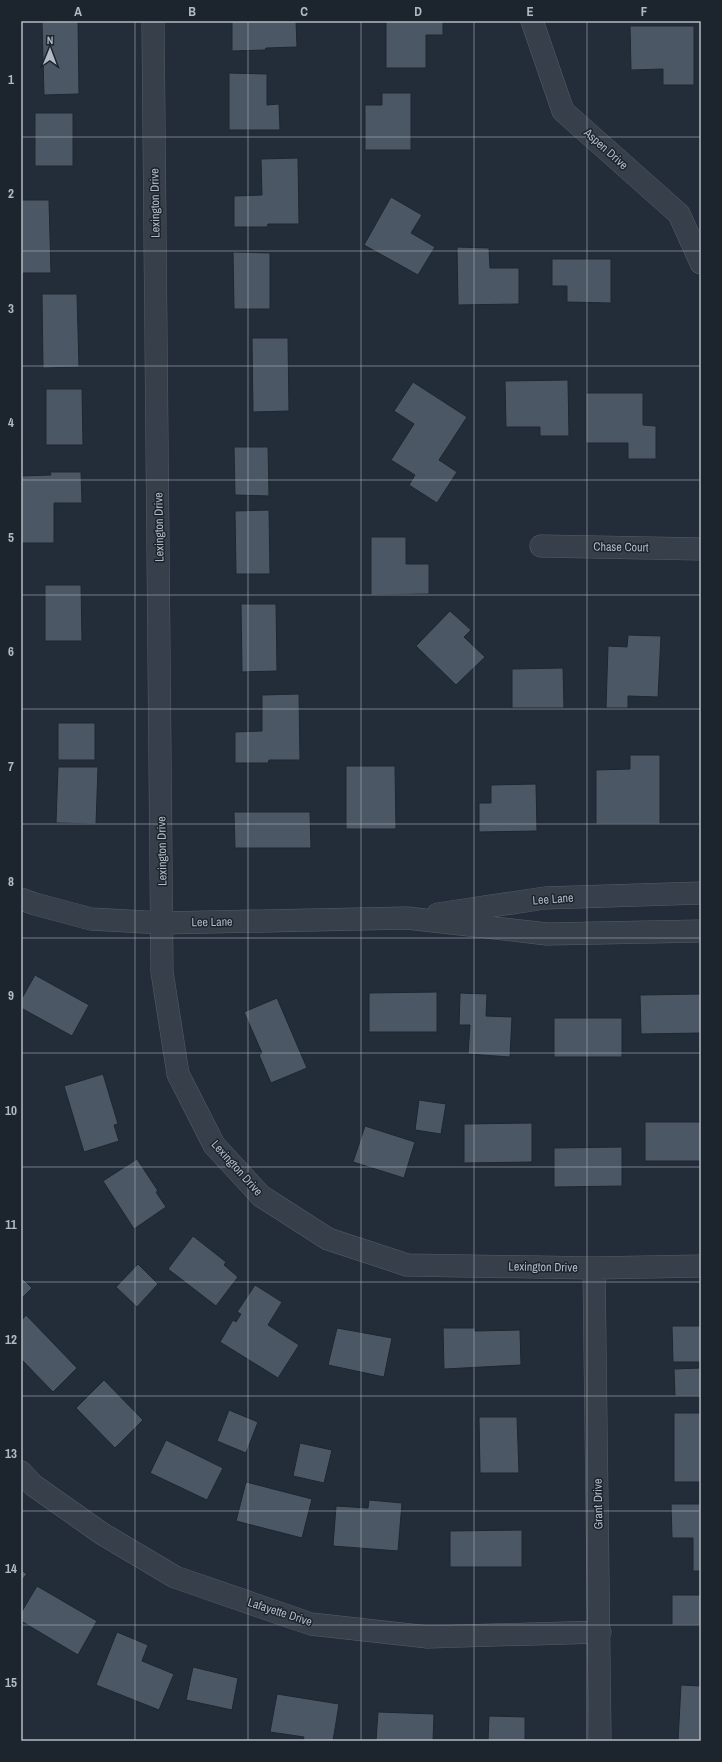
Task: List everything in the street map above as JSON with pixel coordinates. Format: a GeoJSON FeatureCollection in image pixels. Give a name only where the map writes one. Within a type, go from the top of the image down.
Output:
{"type":"FeatureCollection","features":[{"type":"Feature","properties":{"kind":"street","name":"Lexington Drive"},"geometry":{"type":"LineString","coordinates":[[153,21],[163,923],[162,972],[178,1074],[214,1145],[261,1196],[328,1238],[407,1265],[594,1268],[701,1266]]}},
{"type":"Feature","properties":{"kind":"street","name":"Aspen Drive"},"geometry":{"type":"LineString","coordinates":[[532,21],[563,111],[679,214],[701,263]]}},
{"type":"Feature","properties":{"kind":"street","name":"Chase Court"},"geometry":{"type":"LineString","coordinates":[[541,546],[701,549]]}},
{"type":"Feature","properties":{"kind":"street","name":"Lee Lane"},"geometry":{"type":"LineString","coordinates":[[21,899],[91,919],[163,923],[407,918],[545,898],[701,893]]}},
{"type":"Feature","properties":{"kind":"street","name":"Lee Lane"},"geometry":{"type":"LineString","coordinates":[[407,918],[547,934],[701,931]]}},
{"type":"Feature","properties":{"kind":"street","name":"Grant Drive"},"geometry":{"type":"LineString","coordinates":[[594,1268],[600,1632],[600,1741]]}},
{"type":"Feature","properties":{"kind":"street","name":"Lafayette Drive"},"geometry":{"type":"LineString","coordinates":[[21,1472],[33,1485],[101,1533],[175,1577],[311,1624],[428,1637],[600,1632]]}},
{"type":"Feature","properties":{"kind":"building"},"geometry":{"type":"Polygon","coordinates":[[[78,21],[79,94],[44,95],[42,22],[78,21]]]}},
{"type":"Feature","properties":{"kind":"building"},"geometry":{"type":"Polygon","coordinates":[[[232,21],[296,21],[297,47],[232,51],[232,21]]]}},
{"type":"Feature","properties":{"kind":"building"},"geometry":{"type":"Polygon","coordinates":[[[386,21],[443,21],[443,35],[426,35],[426,68],[386,68],[386,21]]]}},
{"type":"Feature","properties":{"kind":"building"},"geometry":{"type":"Polygon","coordinates":[[[630,26],[694,26],[694,85],[663,85],[663,69],[631,70],[630,26]]]}},
{"type":"Feature","properties":{"kind":"building"},"geometry":{"type":"Polygon","coordinates":[[[229,73],[267,74],[267,105],[279,104],[280,130],[229,130],[229,73]]]}},
{"type":"Feature","properties":{"kind":"building"},"geometry":{"type":"Polygon","coordinates":[[[382,93],[411,93],[411,150],[365,150],[365,105],[382,105],[382,93]]]}},
{"type":"Feature","properties":{"kind":"building"},"geometry":{"type":"Polygon","coordinates":[[[35,113],[73,113],[73,166],[35,166],[35,113]]]}},
{"type":"Feature","properties":{"kind":"building"},"geometry":{"type":"Polygon","coordinates":[[[298,158],[299,224],[268,224],[267,227],[234,227],[234,196],[262,195],[261,159],[298,158]]]}},
{"type":"Feature","properties":{"kind":"building"},"geometry":{"type":"Polygon","coordinates":[[[391,197],[422,215],[411,233],[435,247],[418,275],[364,245],[391,197]]]}},
{"type":"Feature","properties":{"kind":"building"},"geometry":{"type":"Polygon","coordinates":[[[21,200],[49,200],[51,273],[21,273],[21,200]]]}},
{"type":"Feature","properties":{"kind":"building"},"geometry":{"type":"Polygon","coordinates":[[[457,247],[489,248],[490,268],[519,268],[519,304],[458,305],[457,247]]]}},
{"type":"Feature","properties":{"kind":"building"},"geometry":{"type":"Polygon","coordinates":[[[233,252],[270,253],[270,309],[234,309],[233,252]]]}},
{"type":"Feature","properties":{"kind":"building"},"geometry":{"type":"Polygon","coordinates":[[[552,259],[611,259],[611,303],[567,302],[567,286],[552,286],[552,259]]]}},
{"type":"Feature","properties":{"kind":"building"},"geometry":{"type":"Polygon","coordinates":[[[42,294],[77,294],[79,367],[43,368],[42,294]]]}},
{"type":"Feature","properties":{"kind":"building"},"geometry":{"type":"Polygon","coordinates":[[[252,338],[288,338],[289,411],[253,412],[252,338]]]}},
{"type":"Feature","properties":{"kind":"building"},"geometry":{"type":"Polygon","coordinates":[[[568,380],[569,436],[540,436],[540,427],[506,427],[505,381],[568,380]]]}},
{"type":"Feature","properties":{"kind":"building"},"geometry":{"type":"Polygon","coordinates":[[[413,382],[467,417],[439,460],[457,472],[437,503],[409,485],[415,475],[391,460],[414,424],[394,411],[413,382]]]}},
{"type":"Feature","properties":{"kind":"building"},"geometry":{"type":"Polygon","coordinates":[[[46,389],[82,389],[83,445],[46,445],[46,389]]]}},
{"type":"Feature","properties":{"kind":"building"},"geometry":{"type":"Polygon","coordinates":[[[586,393],[643,393],[643,425],[656,426],[656,459],[628,459],[628,443],[586,443],[586,393]]]}},
{"type":"Feature","properties":{"kind":"building"},"geometry":{"type":"Polygon","coordinates":[[[22,421],[23,462],[21,462],[22,421]]]}},
{"type":"Feature","properties":{"kind":"building"},"geometry":{"type":"Polygon","coordinates":[[[234,447],[268,447],[269,496],[235,495],[234,447]]]}},
{"type":"Feature","properties":{"kind":"building"},"geometry":{"type":"Polygon","coordinates":[[[50,472],[81,472],[82,503],[54,503],[54,543],[21,543],[21,476],[51,475],[50,472]]]}},
{"type":"Feature","properties":{"kind":"building"},"geometry":{"type":"Polygon","coordinates":[[[269,510],[270,574],[236,574],[235,511],[269,510]]]}},
{"type":"Feature","properties":{"kind":"building"},"geometry":{"type":"Polygon","coordinates":[[[371,537],[406,537],[406,564],[429,564],[429,594],[371,595],[371,537]]]}},
{"type":"Feature","properties":{"kind":"building"},"geometry":{"type":"Polygon","coordinates":[[[45,585],[81,585],[82,641],[45,641],[45,585]]]}},
{"type":"Feature","properties":{"kind":"building"},"geometry":{"type":"Polygon","coordinates":[[[241,604],[276,604],[277,671],[242,672],[241,604]]]}},
{"type":"Feature","properties":{"kind":"building"},"geometry":{"type":"Polygon","coordinates":[[[450,611],[471,630],[464,637],[485,657],[456,685],[416,646],[450,611]]]}},
{"type":"Feature","properties":{"kind":"building"},"geometry":{"type":"Polygon","coordinates":[[[628,635],[661,636],[658,697],[628,696],[628,708],[606,708],[608,646],[627,647],[628,635]]]}},
{"type":"Feature","properties":{"kind":"building"},"geometry":{"type":"Polygon","coordinates":[[[563,668],[564,708],[512,708],[512,669],[563,668]]]}},
{"type":"Feature","properties":{"kind":"building"},"geometry":{"type":"Polygon","coordinates":[[[299,694],[300,760],[269,760],[268,763],[235,763],[235,732],[262,731],[262,695],[299,694]]]}},
{"type":"Feature","properties":{"kind":"building"},"geometry":{"type":"Polygon","coordinates":[[[58,723],[95,723],[95,760],[58,760],[58,723]]]}},
{"type":"Feature","properties":{"kind":"building"},"geometry":{"type":"Polygon","coordinates":[[[630,755],[660,755],[660,824],[596,824],[596,770],[630,769],[630,755]]]}},
{"type":"Feature","properties":{"kind":"building"},"geometry":{"type":"Polygon","coordinates":[[[346,766],[395,766],[396,829],[346,829],[346,766]]]}},
{"type":"Feature","properties":{"kind":"building"},"geometry":{"type":"Polygon","coordinates":[[[58,767],[98,767],[96,824],[56,823],[58,767]]]}},
{"type":"Feature","properties":{"kind":"building"},"geometry":{"type":"Polygon","coordinates":[[[536,784],[537,831],[479,832],[479,803],[491,803],[491,785],[536,784]]]}},
{"type":"Feature","properties":{"kind":"building"},"geometry":{"type":"Polygon","coordinates":[[[234,812],[310,812],[311,848],[235,848],[234,812]]]}},
{"type":"Feature","properties":{"kind":"building"},"geometry":{"type":"Polygon","coordinates":[[[35,975],[89,1005],[72,1036],[21,1008],[21,1000],[35,975]]]}},
{"type":"Feature","properties":{"kind":"building"},"geometry":{"type":"Polygon","coordinates":[[[437,992],[437,1032],[369,1032],[369,993],[437,992]]]}},
{"type":"Feature","properties":{"kind":"building"},"geometry":{"type":"Polygon","coordinates":[[[460,993],[487,994],[486,1016],[512,1017],[510,1057],[468,1054],[470,1025],[459,1025],[460,993]]]}},
{"type":"Feature","properties":{"kind":"building"},"geometry":{"type":"Polygon","coordinates":[[[701,994],[701,1033],[641,1034],[640,995],[701,994]]]}},
{"type":"Feature","properties":{"kind":"building"},"geometry":{"type":"Polygon","coordinates":[[[277,998],[307,1068],[271,1083],[259,1055],[262,1053],[244,1012],[277,998]]]}},
{"type":"Feature","properties":{"kind":"building"},"geometry":{"type":"Polygon","coordinates":[[[554,1018],[622,1018],[622,1057],[554,1057],[554,1018]]]}},
{"type":"Feature","properties":{"kind":"building"},"geometry":{"type":"Polygon","coordinates":[[[103,1074],[118,1124],[114,1125],[119,1141],[84,1152],[64,1086],[103,1074]]]}},
{"type":"Feature","properties":{"kind":"building"},"geometry":{"type":"Polygon","coordinates":[[[419,1100],[446,1104],[441,1134],[415,1130],[419,1100]]]}},
{"type":"Feature","properties":{"kind":"building"},"geometry":{"type":"Polygon","coordinates":[[[645,1122],[701,1122],[701,1161],[645,1161],[645,1122]]]}},
{"type":"Feature","properties":{"kind":"building"},"geometry":{"type":"Polygon","coordinates":[[[532,1123],[532,1162],[464,1163],[464,1124],[532,1123]]]}},
{"type":"Feature","properties":{"kind":"building"},"geometry":{"type":"Polygon","coordinates":[[[365,1126],[415,1142],[404,1178],[353,1162],[365,1126]]]}},
{"type":"Feature","properties":{"kind":"building"},"geometry":{"type":"Polygon","coordinates":[[[622,1147],[622,1186],[554,1187],[554,1148],[622,1147]]]}},
{"type":"Feature","properties":{"kind":"building"},"geometry":{"type":"Polygon","coordinates":[[[137,1159],[158,1191],[156,1192],[166,1207],[134,1229],[103,1181],[137,1159]]]}},
{"type":"Feature","properties":{"kind":"building"},"geometry":{"type":"Polygon","coordinates":[[[193,1236],[226,1262],[224,1265],[238,1277],[216,1306],[168,1269],[193,1236]]]}},
{"type":"Feature","properties":{"kind":"building"},"geometry":{"type":"Polygon","coordinates":[[[138,1264],[158,1284],[137,1307],[116,1287],[138,1264]]]}},
{"type":"Feature","properties":{"kind":"building"},"geometry":{"type":"Polygon","coordinates":[[[21,1277],[32,1288],[21,1299],[21,1277]]]}},
{"type":"Feature","properties":{"kind":"building"},"geometry":{"type":"Polygon","coordinates":[[[255,1285],[282,1302],[268,1325],[299,1345],[278,1378],[220,1342],[233,1320],[236,1322],[241,1314],[237,1312],[255,1285]]]}},
{"type":"Feature","properties":{"kind":"building"},"geometry":{"type":"Polygon","coordinates":[[[26,1315],[77,1368],[53,1392],[21,1359],[21,1321],[26,1315]]]}},
{"type":"Feature","properties":{"kind":"building"},"geometry":{"type":"Polygon","coordinates":[[[672,1326],[701,1326],[701,1362],[673,1362],[672,1326]]]}},
{"type":"Feature","properties":{"kind":"building"},"geometry":{"type":"Polygon","coordinates":[[[337,1328],[392,1338],[384,1377],[328,1365],[337,1328]]]}},
{"type":"Feature","properties":{"kind":"building"},"geometry":{"type":"Polygon","coordinates":[[[443,1328],[475,1328],[475,1331],[520,1330],[521,1365],[444,1369],[443,1328]]]}},
{"type":"Feature","properties":{"kind":"building"},"geometry":{"type":"Polygon","coordinates":[[[701,1368],[701,1396],[675,1396],[674,1369],[701,1368]]]}},
{"type":"Feature","properties":{"kind":"building"},"geometry":{"type":"Polygon","coordinates":[[[104,1380],[143,1420],[115,1448],[76,1408],[104,1380]]]}},
{"type":"Feature","properties":{"kind":"building"},"geometry":{"type":"Polygon","coordinates":[[[229,1410],[258,1422],[246,1453],[217,1441],[229,1410]]]}},
{"type":"Feature","properties":{"kind":"building"},"geometry":{"type":"Polygon","coordinates":[[[674,1413],[701,1413],[701,1482],[674,1482],[674,1413]]]}},
{"type":"Feature","properties":{"kind":"building"},"geometry":{"type":"Polygon","coordinates":[[[479,1417],[517,1417],[519,1473],[480,1473],[479,1417]]]}},
{"type":"Feature","properties":{"kind":"building"},"geometry":{"type":"Polygon","coordinates":[[[166,1440],[223,1468],[207,1500],[150,1473],[166,1440]]]}},
{"type":"Feature","properties":{"kind":"building"},"geometry":{"type":"Polygon","coordinates":[[[300,1443],[332,1450],[324,1483],[293,1476],[300,1443]]]}},
{"type":"Feature","properties":{"kind":"building"},"geometry":{"type":"Polygon","coordinates":[[[246,1482],[312,1499],[302,1538],[236,1521],[246,1482]]]}},
{"type":"Feature","properties":{"kind":"building"},"geometry":{"type":"Polygon","coordinates":[[[369,1500],[402,1503],[398,1551],[333,1546],[336,1506],[368,1508],[369,1500]]]}},
{"type":"Feature","properties":{"kind":"building"},"geometry":{"type":"Polygon","coordinates":[[[671,1504],[701,1504],[701,1571],[693,1571],[693,1538],[672,1538],[671,1504]]]}},
{"type":"Feature","properties":{"kind":"building"},"geometry":{"type":"Polygon","coordinates":[[[522,1530],[522,1567],[450,1567],[450,1531],[522,1530]]]}},
{"type":"Feature","properties":{"kind":"building"},"geometry":{"type":"Polygon","coordinates":[[[21,1570],[27,1574],[21,1581],[21,1570]]]}},
{"type":"Feature","properties":{"kind":"building"},"geometry":{"type":"Polygon","coordinates":[[[37,1586],[97,1621],[78,1655],[21,1621],[21,1613],[37,1586]]]}},
{"type":"Feature","properties":{"kind":"building"},"geometry":{"type":"Polygon","coordinates":[[[672,1595],[701,1595],[701,1656],[700,1625],[672,1625],[672,1595]]]}},
{"type":"Feature","properties":{"kind":"building"},"geometry":{"type":"Polygon","coordinates":[[[117,1632],[148,1645],[142,1661],[174,1674],[159,1710],[96,1685],[117,1632]]]}},
{"type":"Feature","properties":{"kind":"building"},"geometry":{"type":"Polygon","coordinates":[[[193,1667],[238,1678],[232,1710],[186,1700],[193,1667]]]}},
{"type":"Feature","properties":{"kind":"building"},"geometry":{"type":"Polygon","coordinates":[[[681,1685],[701,1686],[701,1741],[678,1741],[681,1685]]]}},
{"type":"Feature","properties":{"kind":"building"},"geometry":{"type":"Polygon","coordinates":[[[277,1694],[339,1704],[333,1741],[303,1741],[304,1737],[270,1732],[277,1694]]]}},
{"type":"Feature","properties":{"kind":"building"},"geometry":{"type":"Polygon","coordinates":[[[378,1712],[434,1714],[433,1741],[376,1741],[378,1712]]]}},
{"type":"Feature","properties":{"kind":"building"},"geometry":{"type":"Polygon","coordinates":[[[489,1716],[525,1717],[525,1741],[488,1741],[489,1716]]]}}]}
